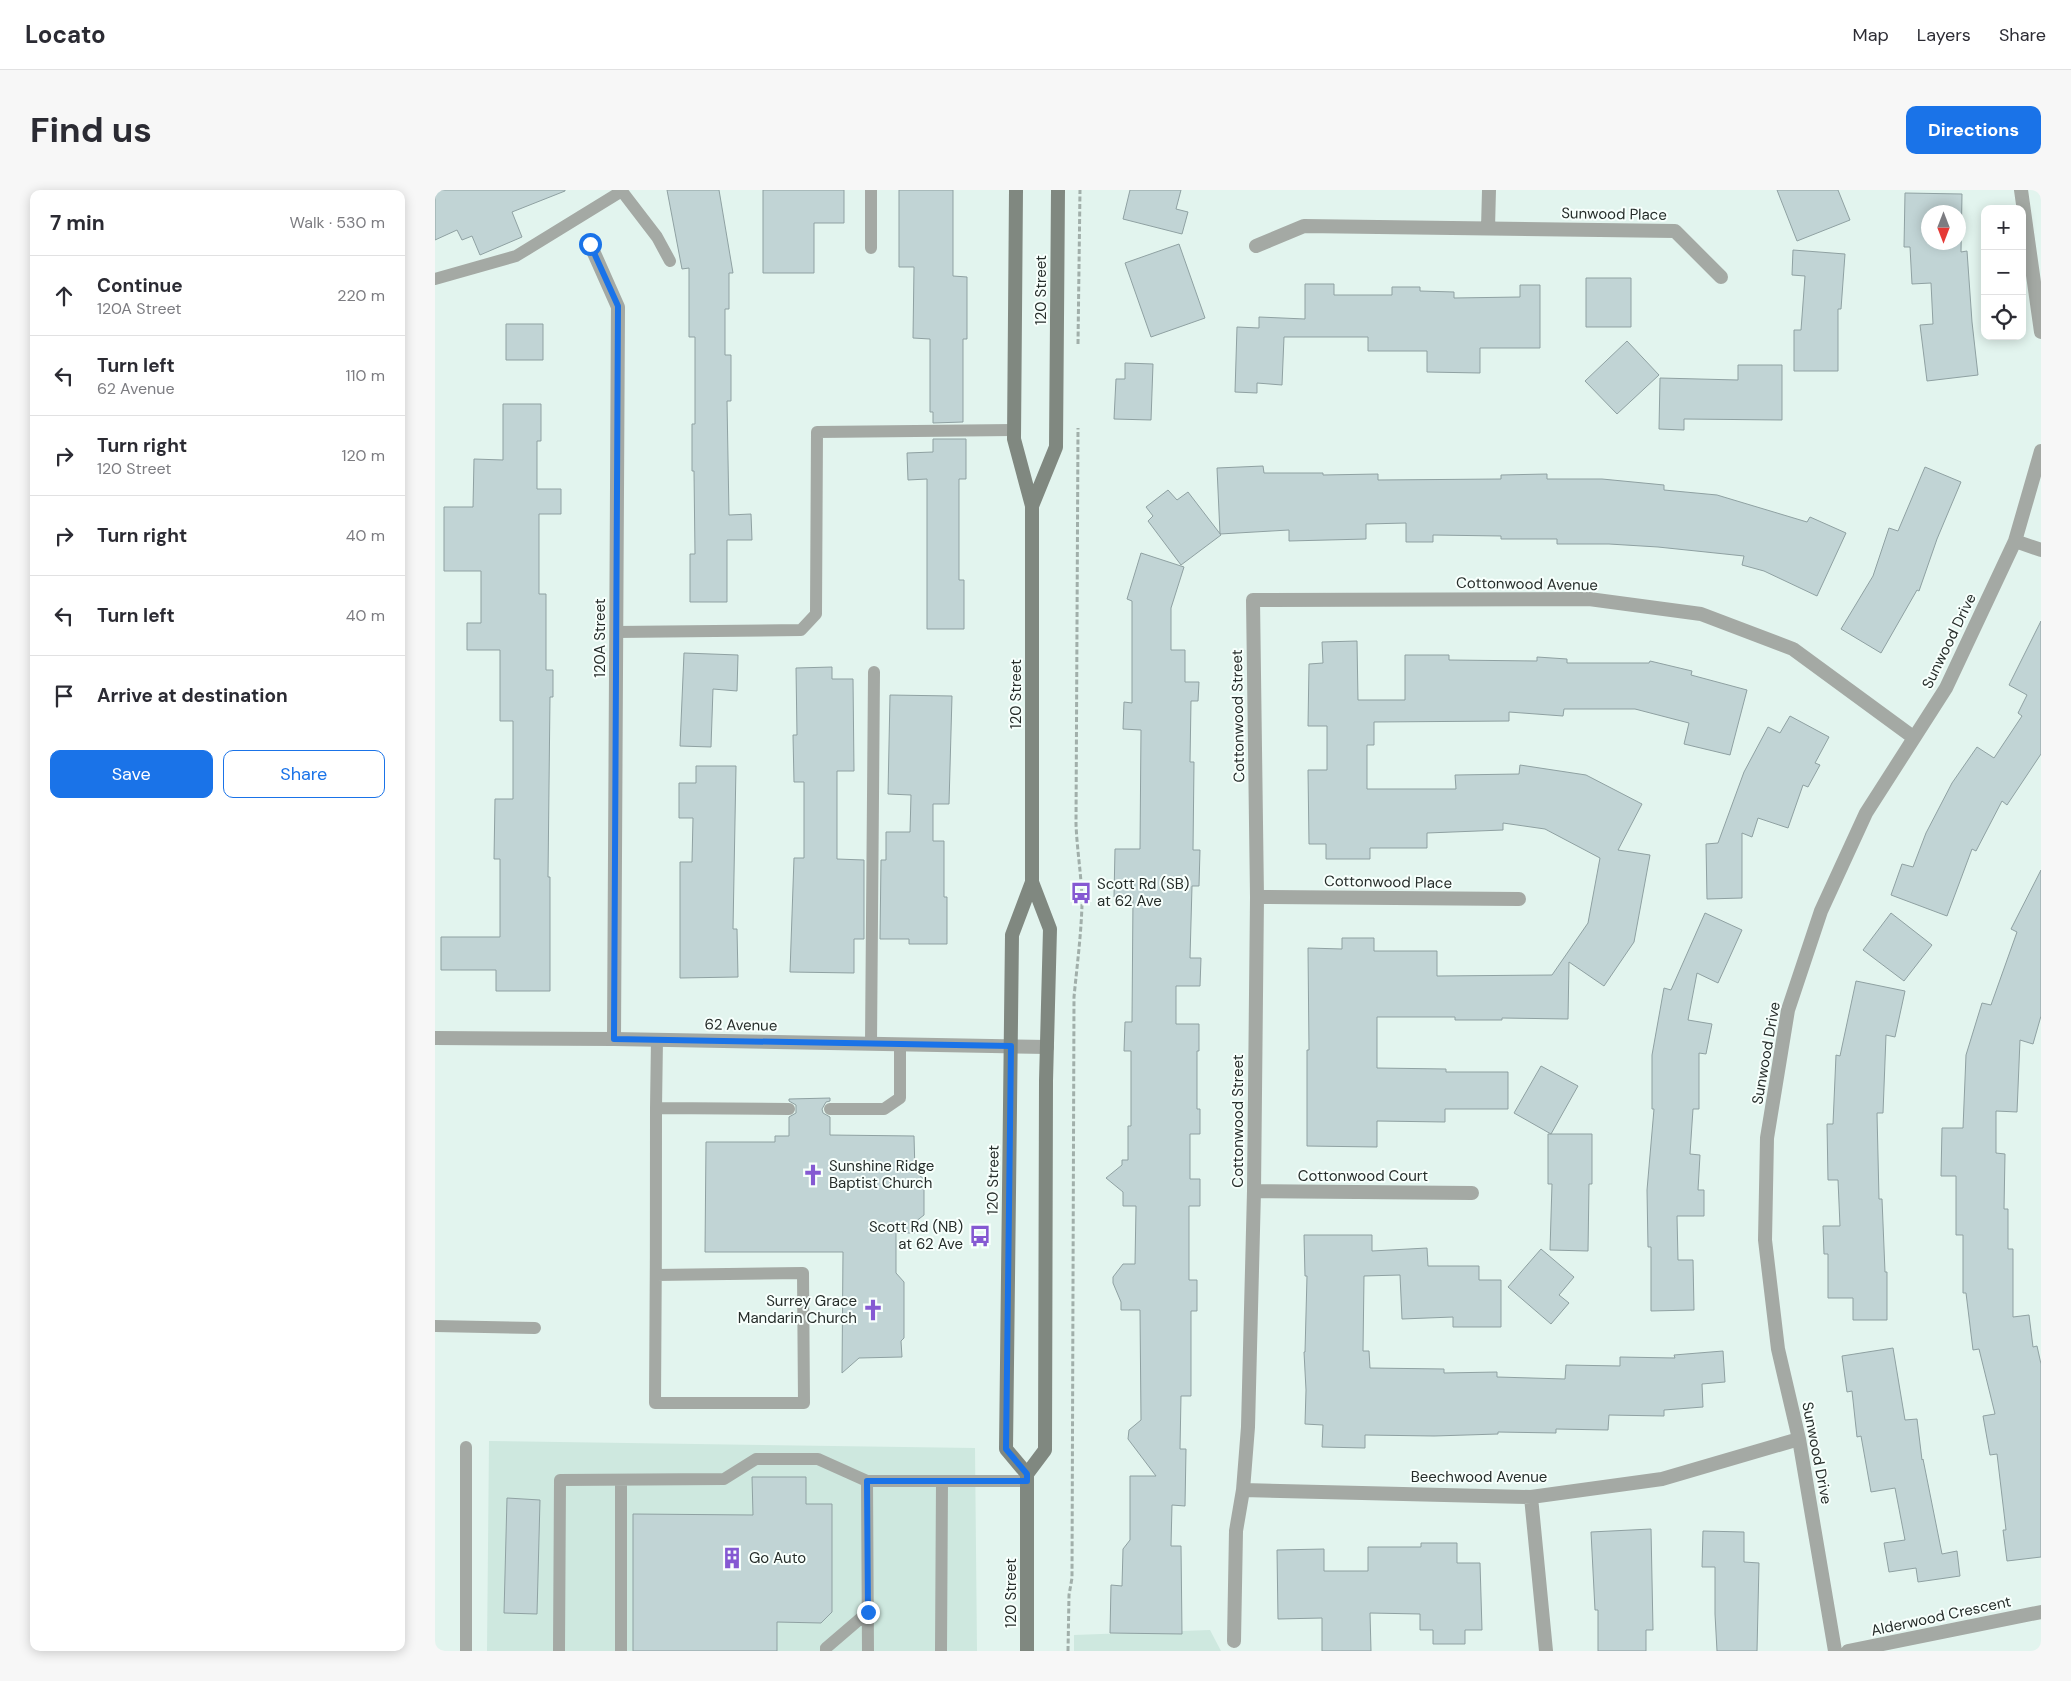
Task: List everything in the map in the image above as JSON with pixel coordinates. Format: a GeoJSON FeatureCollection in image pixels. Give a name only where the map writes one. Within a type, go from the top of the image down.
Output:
{"type":"FeatureCollection","features":[{"type":"Feature","properties":{"kind":"main road","name":"120 Street"},"geometry":{"type":"LineString","coordinates":[[1015,190],[1013,440],[1032,506],[1032,882],[1012,935],[1006,1449],[1027,1478]]}},
{"type":"Feature","properties":{"kind":"main road","name":"120 Street"},"geometry":{"type":"LineString","coordinates":[[1032,506],[1057,447],[1058,190]]}},
{"type":"Feature","properties":{"kind":"main road","name":"120 Street"},"geometry":{"type":"LineString","coordinates":[[1027,1651],[1027,1478],[1045,1450],[1047,1047],[1050,929],[1032,882]]}},
{"type":"Feature","properties":{"kind":"street"},"geometry":{"type":"LineString","coordinates":[[1489,190],[1489,228]]}},
{"type":"Feature","properties":{"kind":"street"},"geometry":{"type":"LineString","coordinates":[[2021,190],[2041,332]]}},
{"type":"Feature","properties":{"kind":"street","name":"Sunwood Place"},"geometry":{"type":"LineString","coordinates":[[1256,246],[1304,226],[1675,231],[1721,277]]}},
{"type":"Feature","properties":{"kind":"street","name":"120A Street"},"geometry":{"type":"LineString","coordinates":[[590,244],[618,306],[614,1039]]}},
{"type":"Feature","properties":{"kind":"street","name":"Sunwood Drive"},"geometry":{"type":"LineString","coordinates":[[1835,1651],[1799,1439],[1778,1349],[1765,1240],[1767,1138],[1786,1019],[1821,911],[1866,813],[1946,688],[2015,541],[2041,451]]}},
{"type":"Feature","properties":{"kind":"street"},"geometry":{"type":"LineString","coordinates":[[2015,541],[2041,550]]}},
{"type":"Feature","properties":{"kind":"street","name":"Cottonwood Avenue"},"geometry":{"type":"LineString","coordinates":[[1253,600],[1589,598],[1701,614],[1793,649],[1913,737]]}},
{"type":"Feature","properties":{"kind":"street","name":"Cottonwood Street"},"geometry":{"type":"LineString","coordinates":[[1237,1646],[1236,1531],[1243,1490],[1248,1427],[1254,1191],[1257,897],[1253,600]]}},
{"type":"Feature","properties":{"kind":"street","name":"Cottonwood Place"},"geometry":{"type":"LineString","coordinates":[[1257,897],[1519,899]]}},
{"type":"Feature","properties":{"kind":"street","name":"62 Avenue"},"geometry":{"type":"LineString","coordinates":[[435,1038],[657,1039],[1047,1047]]}},
{"type":"Feature","properties":{"kind":"street","name":"Cottonwood Court"},"geometry":{"type":"LineString","coordinates":[[1254,1191],[1472,1193]]}},
{"type":"Feature","properties":{"kind":"street","name":"Beechwood Avenue"},"geometry":{"type":"LineString","coordinates":[[1243,1490],[1531,1497],[1663,1479],[1799,1439]]}},
{"type":"Feature","properties":{"kind":"street"},"geometry":{"type":"LineString","coordinates":[[1531,1497],[1546,1651]]}},
{"type":"Feature","properties":{"kind":"street","name":"Alderwood Crescent"},"geometry":{"type":"LineString","coordinates":[[1847,1651],[2041,1612]]}},
{"type":"Feature","properties":{"kind":"lane"},"geometry":{"type":"LineString","coordinates":[[435,279],[516,256],[622,190],[657,237],[670,261]]}},
{"type":"Feature","properties":{"kind":"lane"},"geometry":{"type":"LineString","coordinates":[[871,190],[871,248]]}},
{"type":"Feature","properties":{"kind":"lane"},"geometry":{"type":"LineString","coordinates":[[617,632],[801,630],[816,614],[817,432],[1014,430]]}},
{"type":"Feature","properties":{"kind":"lane"},"geometry":{"type":"LineString","coordinates":[[871,1044],[874,672]]}},
{"type":"Feature","properties":{"kind":"lane"},"geometry":{"type":"LineString","coordinates":[[656,1275],[803,1272],[804,1403],[655,1403],[657,1039]]}},
{"type":"Feature","properties":{"kind":"lane"},"geometry":{"type":"LineString","coordinates":[[830,1109],[884,1109],[900,1098],[900,1044]]}},
{"type":"Feature","properties":{"kind":"lane"},"geometry":{"type":"LineString","coordinates":[[656,1108],[789,1109]]}},
{"type":"Feature","properties":{"kind":"lane"},"geometry":{"type":"LineString","coordinates":[[435,1326],[535,1328]]}},
{"type":"Feature","properties":{"kind":"lane"},"geometry":{"type":"LineString","coordinates":[[466,1447],[466,1651]]}},
{"type":"Feature","properties":{"kind":"lane"},"geometry":{"type":"LineString","coordinates":[[559,1651],[560,1480],[724,1479],[755,1459],[818,1460],[867,1481],[1027,1478]]}},
{"type":"Feature","properties":{"kind":"lane"},"geometry":{"type":"LineString","coordinates":[[621,1480],[621,1651]]}},
{"type":"Feature","properties":{"kind":"lane"},"geometry":{"type":"LineString","coordinates":[[867,1481],[868,1651]]}},
{"type":"Feature","properties":{"kind":"lane"},"geometry":{"type":"LineString","coordinates":[[941,1651],[942,1481]]}},
{"type":"Feature","properties":{"kind":"lane"},"geometry":{"type":"LineString","coordinates":[[826,1651],[826,1648],[868,1612]]}},
{"type":"Feature","properties":{"kind":"path"},"geometry":{"type":"LineString","coordinates":[[1078,353],[1080,190]]}},
{"type":"Feature","properties":{"kind":"path"},"geometry":{"type":"LineString","coordinates":[[1068,1651],[1069,1595],[1072,1578],[1074,997],[1080,949],[1082,904],[1076,824],[1078,421]]}},
{"type":"Feature","properties":{"kind":"shaded area","name":"Go Auto"},"geometry":{"type":"Polygon","coordinates":[[[489,1441],[975,1448],[977,1651],[487,1651],[489,1441]]]}},
{"type":"Feature","properties":{"kind":"shaded area"},"geometry":{"type":"Polygon","coordinates":[[[1210,1630],[1221,1651],[1074,1651],[1074,1635],[1210,1630]]]}},
{"type":"Feature","properties":{"kind":"building"},"geometry":{"type":"Polygon","coordinates":[[[435,190],[565,191],[512,212],[522,237],[480,255],[472,236],[462,240],[457,230],[435,240],[435,190]]]}},
{"type":"Feature","properties":{"kind":"building"},"geometry":{"type":"Polygon","coordinates":[[[667,190],[719,190],[733,273],[729,273],[729,309],[725,309],[725,355],[731,355],[731,401],[727,401],[729,515],[751,514],[752,540],[727,540],[727,602],[690,602],[690,554],[695,554],[692,424],[695,424],[695,337],[689,337],[689,268],[682,269],[667,190]]]}},
{"type":"Feature","properties":{"kind":"building"},"geometry":{"type":"Polygon","coordinates":[[[763,190],[844,190],[844,223],[814,223],[814,273],[763,273],[763,190]]]}},
{"type":"Feature","properties":{"kind":"building"},"geometry":{"type":"Polygon","coordinates":[[[899,190],[953,190],[953,276],[967,277],[967,339],[963,339],[963,422],[933,423],[933,412],[930,412],[930,339],[913,338],[914,267],[899,267],[899,190]]]}},
{"type":"Feature","properties":{"kind":"building"},"geometry":{"type":"Polygon","coordinates":[[[1130,190],[1181,190],[1176,209],[1188,212],[1182,234],[1123,219],[1130,190]]]}},
{"type":"Feature","properties":{"kind":"building"},"geometry":{"type":"Polygon","coordinates":[[[1777,190],[1838,190],[1850,220],[1797,241],[1777,190]]]}},
{"type":"Feature","properties":{"kind":"building"},"geometry":{"type":"Polygon","coordinates":[[[1905,193],[1962,194],[1962,205],[1921,205],[1921,250],[1967,251],[1978,375],[1927,381],[1920,325],[1933,324],[1931,283],[1912,284],[1910,247],[1904,247],[1905,193]]]}},
{"type":"Feature","properties":{"kind":"building"},"geometry":{"type":"Polygon","coordinates":[[[1179,244],[1205,318],[1151,337],[1125,263],[1179,244]]]}},
{"type":"Feature","properties":{"kind":"building"},"geometry":{"type":"Polygon","coordinates":[[[1793,250],[1845,254],[1841,309],[1838,309],[1838,371],[1794,371],[1794,330],[1801,330],[1805,276],[1792,275],[1793,250]]]}},
{"type":"Feature","properties":{"kind":"building"},"geometry":{"type":"Polygon","coordinates":[[[1586,278],[1631,278],[1631,327],[1586,327],[1586,278]]]}},
{"type":"Feature","properties":{"kind":"building"},"geometry":{"type":"Polygon","coordinates":[[[1305,284],[1334,284],[1334,295],[1392,295],[1392,287],[1420,287],[1420,291],[1454,292],[1454,298],[1520,297],[1520,285],[1540,285],[1540,348],[1480,348],[1480,373],[1427,372],[1427,351],[1368,351],[1368,337],[1284,337],[1282,385],[1257,383],[1257,393],[1235,392],[1237,327],[1259,328],[1259,317],[1305,319],[1305,284]]]}},
{"type":"Feature","properties":{"kind":"building"},"geometry":{"type":"Polygon","coordinates":[[[506,324],[543,324],[543,360],[506,360],[506,324]]]}},
{"type":"Feature","properties":{"kind":"building"},"geometry":{"type":"Polygon","coordinates":[[[1627,341],[1659,375],[1617,414],[1585,381],[1627,341]]]}},
{"type":"Feature","properties":{"kind":"building"},"geometry":{"type":"Polygon","coordinates":[[[1125,363],[1153,364],[1151,420],[1114,419],[1116,379],[1125,379],[1125,363]]]}},
{"type":"Feature","properties":{"kind":"building"},"geometry":{"type":"Polygon","coordinates":[[[1738,365],[1782,365],[1782,420],[1684,419],[1684,430],[1659,429],[1660,378],[1738,380],[1738,365]]]}},
{"type":"Feature","properties":{"kind":"building"},"geometry":{"type":"Polygon","coordinates":[[[503,404],[541,404],[541,441],[537,441],[537,489],[561,489],[561,514],[539,514],[539,594],[546,594],[546,670],[553,670],[553,697],[550,697],[548,877],[550,877],[550,991],[496,991],[496,970],[441,970],[441,937],[500,937],[500,859],[494,859],[495,799],[513,799],[513,721],[500,721],[500,650],[467,650],[467,623],[481,623],[481,571],[444,571],[444,507],[473,507],[474,459],[503,460],[503,404]]]}},
{"type":"Feature","properties":{"kind":"building"},"geometry":{"type":"Polygon","coordinates":[[[933,439],[966,439],[966,479],[959,479],[959,580],[964,580],[964,629],[927,629],[927,479],[908,480],[907,453],[933,452],[933,439]]]}},
{"type":"Feature","properties":{"kind":"building"},"geometry":{"type":"Polygon","coordinates":[[[1263,466],[1264,473],[1378,474],[1378,480],[1501,479],[1501,475],[1547,474],[1547,479],[1602,479],[1664,485],[1664,490],[1717,495],[1807,522],[1810,517],[1846,533],[1817,596],[1764,571],[1742,565],[1744,556],[1658,547],[1609,544],[1557,544],[1557,539],[1501,539],[1501,536],[1433,535],[1433,542],[1406,542],[1406,523],[1366,524],[1366,539],[1289,541],[1289,530],[1220,534],[1217,468],[1263,466]]]}},
{"type":"Feature","properties":{"kind":"building"},"geometry":{"type":"Polygon","coordinates":[[[1925,467],[1961,482],[1937,539],[1919,591],[1917,590],[1881,653],[1841,629],[1873,576],[1889,528],[1898,531],[1925,467]]]}},
{"type":"Feature","properties":{"kind":"building"},"geometry":{"type":"Polygon","coordinates":[[[1168,490],[1177,500],[1188,492],[1221,535],[1181,565],[1148,521],[1153,516],[1146,507],[1168,490]]]}},
{"type":"Feature","properties":{"kind":"building"},"geometry":{"type":"Polygon","coordinates":[[[1141,553],[1184,567],[1171,608],[1171,650],[1185,650],[1185,682],[1199,682],[1198,701],[1191,701],[1190,762],[1194,762],[1193,850],[1200,850],[1199,886],[1192,886],[1190,958],[1201,958],[1200,986],[1176,986],[1176,1024],[1199,1024],[1197,1109],[1200,1109],[1200,1134],[1190,1134],[1190,1179],[1200,1179],[1200,1206],[1189,1206],[1189,1280],[1197,1280],[1197,1311],[1191,1311],[1191,1396],[1181,1396],[1180,1449],[1186,1449],[1185,1506],[1172,1505],[1171,1546],[1181,1546],[1182,1634],[1110,1633],[1111,1585],[1122,1586],[1123,1549],[1130,1540],[1130,1476],[1156,1476],[1128,1439],[1129,1430],[1141,1420],[1140,1310],[1121,1310],[1121,1302],[1113,1283],[1113,1277],[1123,1264],[1135,1264],[1136,1206],[1123,1206],[1123,1192],[1106,1178],[1122,1165],[1122,1160],[1128,1160],[1128,1126],[1131,1126],[1131,1051],[1124,1051],[1125,1022],[1132,1022],[1133,897],[1114,897],[1115,849],[1140,849],[1141,730],[1123,729],[1124,702],[1132,703],[1132,601],[1127,599],[1141,553]]]}},
{"type":"Feature","properties":{"kind":"building"},"geometry":{"type":"Polygon","coordinates":[[[2041,621],[2041,754],[2007,805],[2002,801],[1976,851],[1972,849],[1947,916],[1891,895],[1902,864],[1913,867],[1926,833],[1952,783],[1977,747],[1994,758],[2022,716],[2018,713],[2027,695],[2009,685],[2041,621]]]}},
{"type":"Feature","properties":{"kind":"building"},"geometry":{"type":"Polygon","coordinates":[[[1357,641],[1358,700],[1405,700],[1405,655],[1449,655],[1449,660],[1537,661],[1537,657],[1567,659],[1567,663],[1649,663],[1650,661],[1692,671],[1691,675],[1747,690],[1730,755],[1684,744],[1689,723],[1635,709],[1564,709],[1563,716],[1509,712],[1509,721],[1374,722],[1374,745],[1367,745],[1367,789],[1456,789],[1455,775],[1519,774],[1520,765],[1586,775],[1642,804],[1618,850],[1650,855],[1634,942],[1604,986],[1569,962],[1568,1019],[1502,1018],[1502,1020],[1455,1020],[1455,1017],[1377,1017],[1377,1068],[1446,1069],[1446,1072],[1508,1072],[1508,1109],[1445,1109],[1445,1122],[1377,1121],[1377,1147],[1307,1146],[1307,1050],[1309,1050],[1308,948],[1342,949],[1342,938],[1374,938],[1374,951],[1437,951],[1437,976],[1552,975],[1588,923],[1600,858],[1545,829],[1503,823],[1503,830],[1427,833],[1427,848],[1370,848],[1370,859],[1326,859],[1326,844],[1309,844],[1308,770],[1327,770],[1327,726],[1308,726],[1309,664],[1323,663],[1322,642],[1357,641]]]}},
{"type":"Feature","properties":{"kind":"building"},"geometry":{"type":"Polygon","coordinates":[[[684,653],[738,655],[737,691],[713,689],[711,747],[680,746],[684,653]]]}},
{"type":"Feature","properties":{"kind":"building"},"geometry":{"type":"Polygon","coordinates":[[[832,667],[832,679],[853,679],[854,771],[837,771],[837,859],[864,860],[864,939],[854,939],[854,973],[790,972],[794,858],[804,858],[804,782],[794,782],[793,735],[797,735],[796,668],[832,667]]]}},
{"type":"Feature","properties":{"kind":"building"},"geometry":{"type":"Polygon","coordinates":[[[890,695],[952,696],[949,804],[933,804],[933,841],[944,841],[944,897],[947,897],[947,944],[909,944],[909,939],[880,939],[881,860],[886,860],[886,832],[910,832],[911,795],[888,794],[890,695]]]}},
{"type":"Feature","properties":{"kind":"building"},"geometry":{"type":"Polygon","coordinates":[[[1790,716],[1829,737],[1815,763],[1820,765],[1808,787],[1803,785],[1788,828],[1758,818],[1752,837],[1742,833],[1742,898],[1707,899],[1706,844],[1718,843],[1744,772],[1768,727],[1780,733],[1790,716]]]}},
{"type":"Feature","properties":{"kind":"building"},"geometry":{"type":"Polygon","coordinates":[[[696,766],[736,766],[733,929],[737,929],[738,977],[680,978],[680,862],[692,862],[693,818],[679,818],[679,783],[696,783],[696,766]]]}},
{"type":"Feature","properties":{"kind":"building"},"geometry":{"type":"Polygon","coordinates":[[[2041,870],[2041,1016],[2033,1044],[2020,1040],[2017,1112],[1996,1111],[1996,1153],[2005,1154],[2004,1209],[2008,1209],[2008,1249],[2013,1249],[2013,1317],[2029,1315],[2033,1347],[2037,1346],[2041,1364],[2041,1557],[2007,1561],[2003,1530],[2006,1530],[1997,1454],[1990,1455],[1983,1416],[1995,1414],[1979,1349],[1973,1350],[1966,1293],[1963,1293],[1963,1235],[1956,1235],[1956,1176],[1941,1176],[1942,1128],[1963,1128],[1966,1055],[1982,1003],[1991,1005],[2017,932],[2011,929],[2041,870]]]}},
{"type":"Feature","properties":{"kind":"building"},"geometry":{"type":"Polygon","coordinates":[[[1705,913],[1742,930],[1718,983],[1697,973],[1688,1020],[1712,1024],[1706,1054],[1699,1053],[1699,1109],[1693,1109],[1690,1154],[1700,1155],[1698,1190],[1704,1190],[1704,1216],[1677,1216],[1678,1260],[1693,1260],[1694,1310],[1651,1311],[1651,1247],[1648,1247],[1647,1190],[1654,1109],[1652,1109],[1652,1055],[1664,988],[1671,990],[1705,913]]]}},
{"type":"Feature","properties":{"kind":"building"},"geometry":{"type":"Polygon","coordinates":[[[1891,913],[1932,945],[1904,981],[1863,950],[1891,913]]]}},
{"type":"Feature","properties":{"kind":"building"},"geometry":{"type":"Polygon","coordinates":[[[1856,981],[1905,991],[1895,1037],[1886,1035],[1883,1113],[1877,1113],[1879,1199],[1882,1199],[1885,1272],[1887,1272],[1887,1320],[1853,1320],[1853,1298],[1828,1298],[1828,1254],[1824,1254],[1823,1226],[1840,1226],[1838,1180],[1828,1180],[1827,1124],[1833,1124],[1836,1055],[1840,1056],[1856,981]]]}},
{"type":"Feature","properties":{"kind":"building"},"geometry":{"type":"Polygon","coordinates":[[[1541,1066],[1578,1086],[1551,1134],[1514,1113],[1541,1066]]]}},
{"type":"Feature","properties":{"kind":"building","name":"Sunshine Ridge Baptist Church"},"geometry":{"type":"Polygon","coordinates":[[[830,1098],[830,1101],[826,1102],[822,1109],[823,1113],[830,1117],[830,1135],[914,1136],[915,1172],[924,1179],[924,1215],[915,1222],[915,1233],[896,1233],[896,1273],[904,1282],[902,1357],[859,1358],[842,1373],[843,1252],[705,1252],[706,1142],[775,1142],[775,1136],[789,1136],[789,1117],[796,1113],[796,1105],[789,1101],[789,1099],[830,1098]]]}},
{"type":"Feature","properties":{"kind":"building"},"geometry":{"type":"Polygon","coordinates":[[[1548,1134],[1592,1134],[1592,1184],[1589,1184],[1588,1251],[1550,1250],[1552,1184],[1548,1184],[1548,1134]]]}},
{"type":"Feature","properties":{"kind":"building"},"geometry":{"type":"Polygon","coordinates":[[[1304,1235],[1372,1235],[1372,1251],[1427,1248],[1428,1266],[1479,1266],[1479,1280],[1501,1280],[1501,1327],[1453,1327],[1453,1317],[1402,1319],[1400,1275],[1364,1276],[1363,1351],[1369,1351],[1370,1368],[1444,1369],[1444,1373],[1497,1372],[1497,1377],[1565,1379],[1566,1365],[1620,1366],[1620,1357],[1675,1358],[1674,1355],[1723,1351],[1725,1382],[1702,1384],[1703,1407],[1664,1410],[1664,1416],[1609,1415],[1608,1430],[1556,1429],[1556,1433],[1498,1432],[1498,1434],[1434,1436],[1365,1435],[1365,1448],[1322,1447],[1323,1425],[1305,1424],[1304,1352],[1307,1276],[1305,1276],[1304,1235]]]}},
{"type":"Feature","properties":{"kind":"building"},"geometry":{"type":"Polygon","coordinates":[[[1541,1249],[1574,1277],[1559,1295],[1569,1303],[1551,1324],[1508,1287],[1541,1249]]]}},
{"type":"Feature","properties":{"kind":"building"},"geometry":{"type":"Polygon","coordinates":[[[1893,1348],[1905,1420],[1917,1419],[1922,1460],[1942,1554],[1957,1551],[1960,1576],[1918,1582],[1916,1568],[1889,1572],[1884,1543],[1905,1540],[1895,1488],[1871,1492],[1861,1436],[1857,1437],[1852,1391],[1847,1392],[1842,1356],[1893,1348]]]}},
{"type":"Feature","properties":{"kind":"building","name":"Go Auto"},"geometry":{"type":"Polygon","coordinates":[[[752,1477],[806,1477],[806,1504],[832,1504],[832,1612],[821,1623],[777,1622],[777,1651],[633,1651],[633,1514],[753,1515],[752,1477]]]}},
{"type":"Feature","properties":{"kind":"building"},"geometry":{"type":"Polygon","coordinates":[[[507,1498],[540,1500],[537,1614],[504,1613],[507,1498]]]}},
{"type":"Feature","properties":{"kind":"building"},"geometry":{"type":"Polygon","coordinates":[[[1651,1529],[1653,1630],[1646,1630],[1646,1651],[1598,1651],[1598,1610],[1595,1610],[1591,1532],[1651,1529]]]}},
{"type":"Feature","properties":{"kind":"building"},"geometry":{"type":"Polygon","coordinates":[[[1703,1531],[1744,1532],[1744,1562],[1759,1563],[1757,1651],[1717,1651],[1715,1567],[1702,1567],[1703,1531]]]}},
{"type":"Feature","properties":{"kind":"building"},"geometry":{"type":"Polygon","coordinates":[[[1421,1543],[1457,1543],[1457,1563],[1480,1563],[1482,1630],[1465,1630],[1465,1644],[1433,1644],[1433,1630],[1420,1630],[1420,1614],[1370,1613],[1371,1651],[1322,1651],[1322,1618],[1278,1619],[1277,1550],[1324,1549],[1324,1571],[1368,1571],[1368,1547],[1421,1547],[1421,1543]]]}},
{"type":"Feature","properties":{"kind":"place","name":"Scott Rd (SB) at 62 Ave"},"geometry":{"type":"Point","coordinates":[1081,893]}},
{"type":"Feature","properties":{"kind":"place","name":"Sunshine Ridge Baptist Church"},"geometry":{"type":"Point","coordinates":[813,1175]}},
{"type":"Feature","properties":{"kind":"place","name":"Scott Rd (NB) at 62 Ave"},"geometry":{"type":"Point","coordinates":[980,1236]}},
{"type":"Feature","properties":{"kind":"place","name":"Surrey Grace Mandarin Church"},"geometry":{"type":"Point","coordinates":[873,1310]}},
{"type":"Feature","properties":{"kind":"place","name":"Go Auto"},"geometry":{"type":"Point","coordinates":[732,1558]}},
{"type":"Feature","properties":{"kind":"route"},"geometry":{"type":"LineString","coordinates":[[590,244],[618,306],[614,1039],[1011,1046],[1006,1449],[1027,1474],[1027,1481],[867,1481],[868,1612]]}}]}
